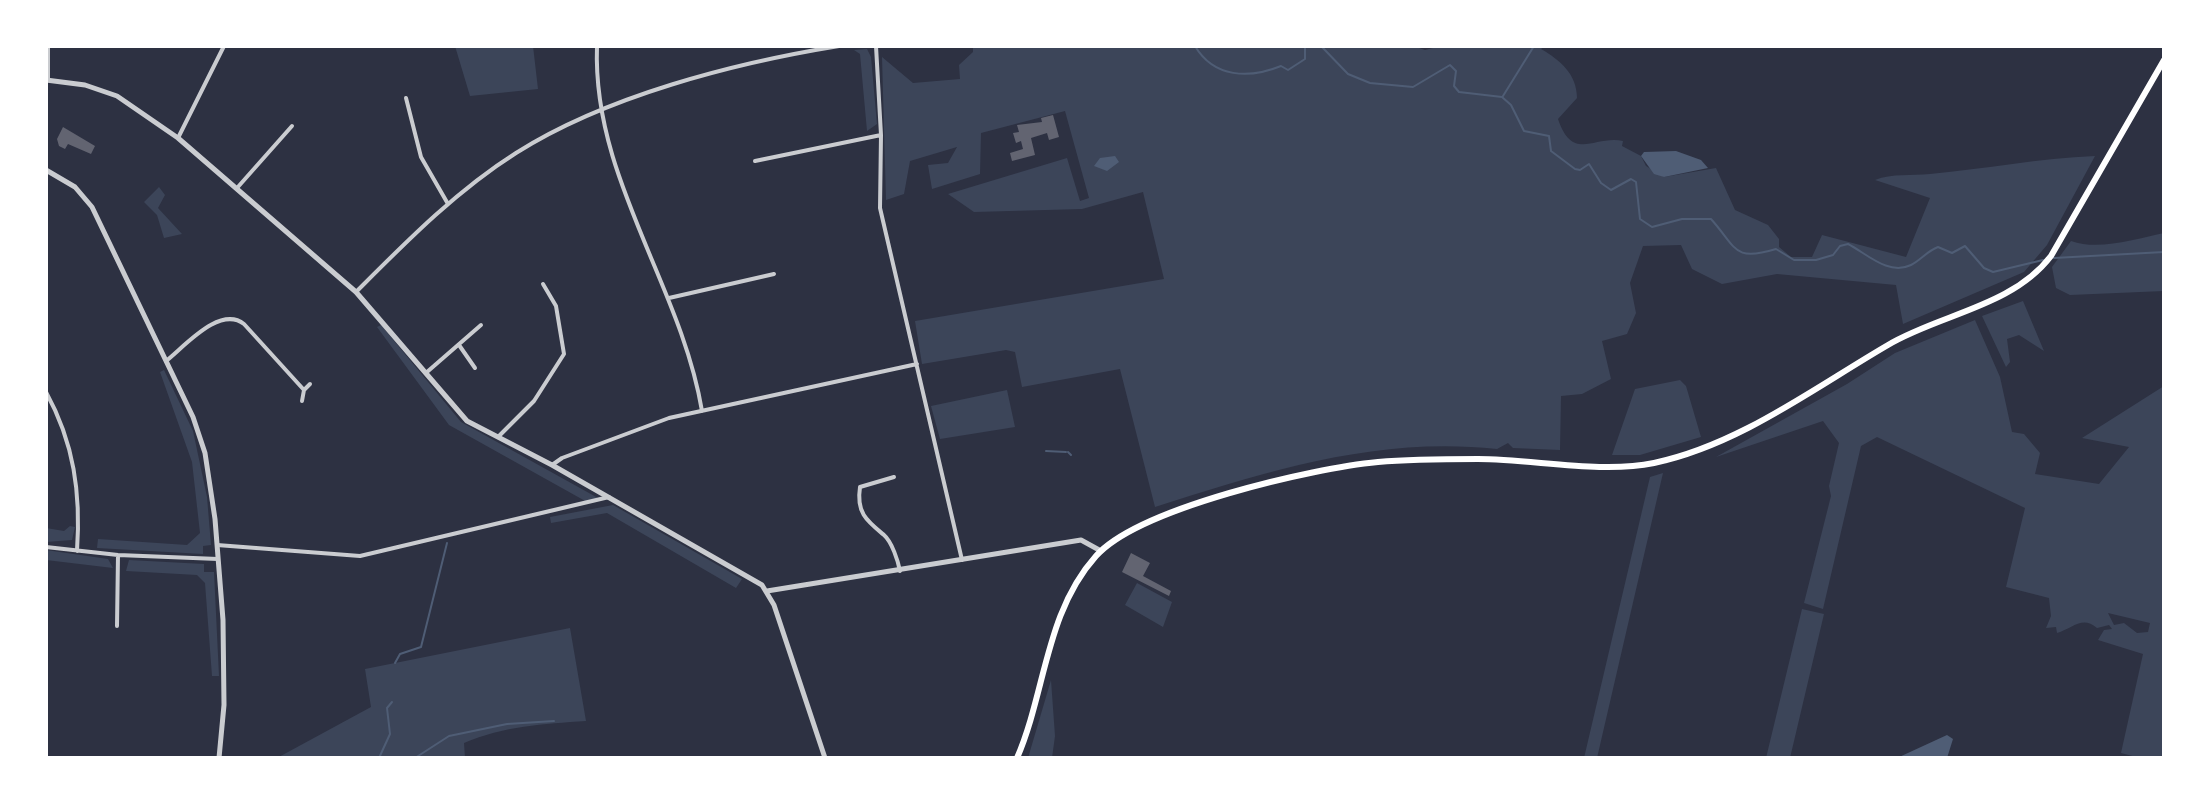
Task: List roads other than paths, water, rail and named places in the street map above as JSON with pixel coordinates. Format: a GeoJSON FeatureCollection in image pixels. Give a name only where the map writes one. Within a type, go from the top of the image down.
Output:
{"type":"FeatureCollection","features":[{"type":"Feature","properties":{"kind":"main road"},"geometry":{"type":"LineString","coordinates":[[1017,758],[1063,607],[1079,576],[1101,551],[1141,524],[1218,499],[1338,468],[1377,462],[1480,459],[1633,466],[1669,459],[1711,443],[1781,409],[1905,336],[2009,292],[2033,277],[2051,256],[2164,60]]}},
{"type":"Feature","properties":{"kind":"street"},"geometry":{"type":"LineString","coordinates":[[48,46],[47,80],[85,85],[117,96],[178,138],[356,292],[427,372],[459,415],[760,582],[767,591],[825,758]]}},
{"type":"Feature","properties":{"kind":"street"},"geometry":{"type":"LineString","coordinates":[[178,138],[224,46]]}},
{"type":"Feature","properties":{"kind":"street"},"geometry":{"type":"LineString","coordinates":[[597,46],[602,111],[630,211],[689,347],[702,411]]}},
{"type":"Feature","properties":{"kind":"street"},"geometry":{"type":"LineString","coordinates":[[356,292],[448,204],[528,146],[602,111],[717,74],[839,46]]}},
{"type":"Feature","properties":{"kind":"street"},"geometry":{"type":"LineString","coordinates":[[876,46],[881,135],[880,208],[962,560]]}},
{"type":"Feature","properties":{"kind":"street"},"geometry":{"type":"LineString","coordinates":[[406,98],[421,157],[448,204]]}},
{"type":"Feature","properties":{"kind":"street"},"geometry":{"type":"LineString","coordinates":[[237,188],[292,126]]}},
{"type":"Feature","properties":{"kind":"street"},"geometry":{"type":"LineString","coordinates":[[755,161],[881,135]]}},
{"type":"Feature","properties":{"kind":"street"},"geometry":{"type":"LineString","coordinates":[[46,170],[75,187],[92,207],[201,437],[211,483],[224,664],[219,758]]}},
{"type":"Feature","properties":{"kind":"street"},"geometry":{"type":"LineString","coordinates":[[669,298],[774,274]]}},
{"type":"Feature","properties":{"kind":"street"},"geometry":{"type":"LineString","coordinates":[[499,436],[534,401],[564,354],[556,306],[543,284]]}},
{"type":"Feature","properties":{"kind":"street"},"geometry":{"type":"LineString","coordinates":[[166,361],[211,326],[233,318],[244,324],[304,390]]}},
{"type":"Feature","properties":{"kind":"street"},"geometry":{"type":"LineString","coordinates":[[427,372],[481,325]]}},
{"type":"Feature","properties":{"kind":"street"},"geometry":{"type":"LineString","coordinates":[[459,345],[475,368]]}},
{"type":"Feature","properties":{"kind":"street"},"geometry":{"type":"LineString","coordinates":[[552,465],[652,423],[917,364]]}},
{"type":"Feature","properties":{"kind":"street"},"geometry":{"type":"LineString","coordinates":[[302,401],[304,390],[310,384]]}},
{"type":"Feature","properties":{"kind":"street"},"geometry":{"type":"LineString","coordinates":[[46,392],[64,429],[76,471],[77,551]]}},
{"type":"Feature","properties":{"kind":"street"},"geometry":{"type":"LineString","coordinates":[[894,477],[860,487],[859,497],[867,524],[886,536],[900,571]]}},
{"type":"Feature","properties":{"kind":"street"},"geometry":{"type":"LineString","coordinates":[[217,545],[360,556],[609,497]]}},
{"type":"Feature","properties":{"kind":"street"},"geometry":{"type":"LineString","coordinates":[[767,591],[1081,540],[1101,551]]}},
{"type":"Feature","properties":{"kind":"street"},"geometry":{"type":"LineString","coordinates":[[46,547],[118,555],[218,559]]}},
{"type":"Feature","properties":{"kind":"street"},"geometry":{"type":"LineString","coordinates":[[117,626],[118,555]]}},
{"type":"Feature","properties":{"kind":"waterway"},"geometry":{"type":"LineString","coordinates":[[1195,46],[1203,57],[1222,70],[1245,74],[1281,66],[1288,70],[1305,59],[1305,46]]}},
{"type":"Feature","properties":{"kind":"waterway"},"geometry":{"type":"LineString","coordinates":[[1321,46],[1348,74],[1370,83],[1413,87],[1450,65],[1456,71],[1454,86],[1459,92],[1502,97],[1511,105],[1524,131],[1549,136],[1551,151],[1575,169],[1580,170],[1589,164],[1601,183],[1611,190],[1631,179],[1636,182],[1640,219],[1652,227],[1682,219],[1711,219],[1732,245],[1743,253],[1776,249],[1794,260],[1816,260],[1833,255],[1840,246],[1848,244],[1894,268],[1911,265],[1938,247],[1952,253],[1965,246],[1984,268],[1993,272],[2043,260]]}},
{"type":"Feature","properties":{"kind":"waterway"},"geometry":{"type":"LineString","coordinates":[[1503,96],[1534,46]]}},
{"type":"Feature","properties":{"kind":"waterway"},"geometry":{"type":"LineString","coordinates":[[2054,258],[2164,252]]}},
{"type":"Feature","properties":{"kind":"waterway"},"geometry":{"type":"LineString","coordinates":[[1046,451],[1066,452]]}},
{"type":"Feature","properties":{"kind":"waterway"},"geometry":{"type":"LineString","coordinates":[[1068,452],[1071,455]]}},
{"type":"Feature","properties":{"kind":"waterway"},"geometry":{"type":"LineString","coordinates":[[395,663],[400,654],[421,647],[447,543]]}},
{"type":"Feature","properties":{"kind":"waterway"},"geometry":{"type":"LineString","coordinates":[[379,758],[390,734],[387,708],[392,702]]}},
{"type":"Feature","properties":{"kind":"waterway"},"geometry":{"type":"LineString","coordinates":[[415,758],[449,736],[507,724],[554,721]]}}]}
